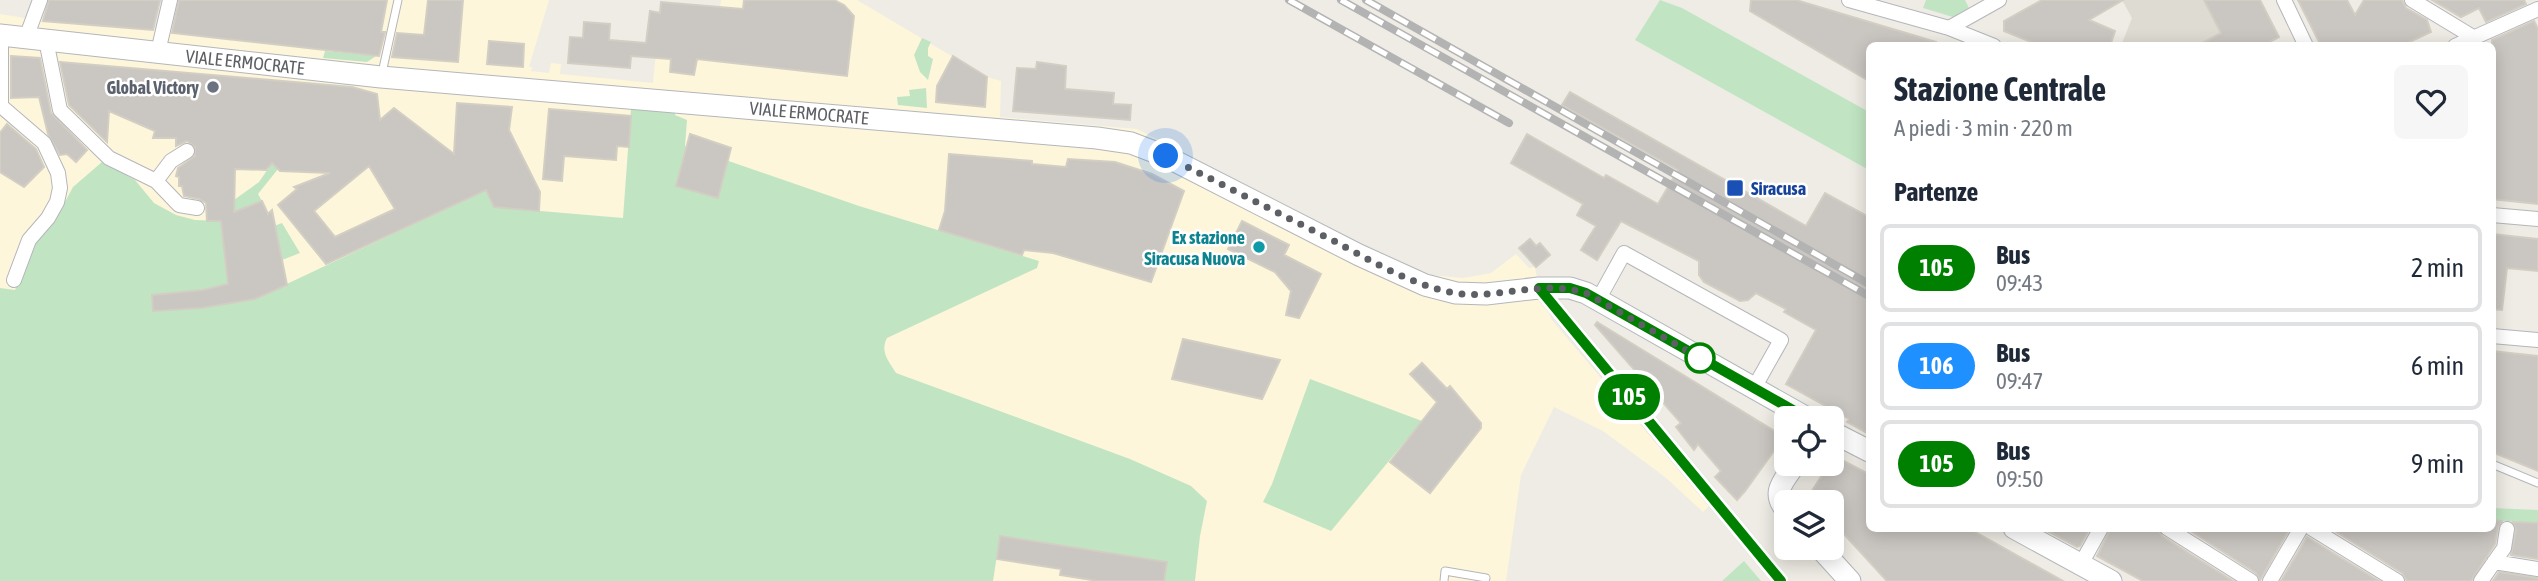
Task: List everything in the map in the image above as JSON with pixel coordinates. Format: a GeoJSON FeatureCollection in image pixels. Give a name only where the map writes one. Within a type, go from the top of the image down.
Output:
{"type":"FeatureCollection","features":[{"type":"Feature","properties":{"kind":"main road","name":"VIALE ERMOCRATE"},"geometry":{"type":"LineString","coordinates":[[0,35],[381,77],[983,127],[1131,143],[1166,156],[1425,285],[1456,293],[1476,294],[1570,288],[1592,297]]}},
{"type":"Feature","properties":{"kind":"main road"},"geometry":{"type":"LineString","coordinates":[[1592,297],[1785,406]]}},
{"type":"Feature","properties":{"kind":"main road"},"geometry":{"type":"LineString","coordinates":[[1844,438],[1866,450]]}},
{"type":"Feature","properties":{"kind":"main road"},"geometry":{"type":"LineString","coordinates":[[2021,532],[2111,581]]}},
{"type":"Feature","properties":{"kind":"main road"},"geometry":{"type":"LineString","coordinates":[[1831,560],[1850,581]]}},
{"type":"Feature","properties":{"kind":"street"},"geometry":{"type":"LineString","coordinates":[[40,0],[36,39],[60,110],[109,158],[156,181],[179,205],[197,208]]}},
{"type":"Feature","properties":{"kind":"street"},"geometry":{"type":"LineString","coordinates":[[158,52],[170,0]]}},
{"type":"Feature","properties":{"kind":"street"},"geometry":{"type":"LineString","coordinates":[[1849,0],[1949,28],[1984,42]]}},
{"type":"Feature","properties":{"kind":"street"},"geometry":{"type":"LineString","coordinates":[[1949,28],[1998,0]]}},
{"type":"Feature","properties":{"kind":"street"},"geometry":{"type":"LineString","coordinates":[[2284,0],[2302,42]]}},
{"type":"Feature","properties":{"kind":"street"},"geometry":{"type":"LineString","coordinates":[[2412,0],[2473,37]]}},
{"type":"Feature","properties":{"kind":"street"},"geometry":{"type":"LineString","coordinates":[[2463,42],[2538,9]]}},
{"type":"Feature","properties":{"kind":"street"},"geometry":{"type":"LineString","coordinates":[[0,35],[1,106],[44,143],[58,173],[60,188],[57,202],[48,218],[29,240],[14,279]]}},
{"type":"Feature","properties":{"kind":"street"},"geometry":{"type":"LineString","coordinates":[[156,181],[171,160],[187,152]]}},
{"type":"Feature","properties":{"kind":"street"},"geometry":{"type":"LineString","coordinates":[[2496,215],[2538,219]]}},
{"type":"Feature","properties":{"kind":"street"},"geometry":{"type":"LineString","coordinates":[[1566,321],[1565,308],[1572,299],[1592,297],[1624,253],[1781,340],[1754,388]]}},
{"type":"Feature","properties":{"kind":"street"},"geometry":{"type":"LineString","coordinates":[[1539,288],[1781,581]]}},
{"type":"Feature","properties":{"kind":"street"},"geometry":{"type":"LineString","coordinates":[[2496,336],[2538,340]]}},
{"type":"Feature","properties":{"kind":"street"},"geometry":{"type":"LineString","coordinates":[[2481,581],[2504,548],[2507,529]]}},
{"type":"Feature","properties":{"kind":"street"},"geometry":{"type":"LineString","coordinates":[[2081,564],[2099,532]]}},
{"type":"Feature","properties":{"kind":"street"},"geometry":{"type":"LineString","coordinates":[[2173,532],[2251,581]]}},
{"type":"Feature","properties":{"kind":"street"},"geometry":{"type":"LineString","coordinates":[[2270,581],[2299,532]]}},
{"type":"Feature","properties":{"kind":"street"},"geometry":{"type":"LineString","coordinates":[[2317,532],[2397,581]]}},
{"type":"Feature","properties":{"kind":"street"},"geometry":{"type":"LineString","coordinates":[[2494,562],[2538,569]]}},
{"type":"Feature","properties":{"kind":"lane"},"geometry":{"type":"LineString","coordinates":[[381,77],[398,0]]}},
{"type":"Feature","properties":{"kind":"lane"},"geometry":{"type":"LineString","coordinates":[[2496,466],[2538,484]]}},
{"type":"Feature","properties":{"kind":"lane"},"geometry":{"type":"LineString","coordinates":[[1444,581],[1445,571],[1486,578],[1485,581]]}},
{"type":"Feature","properties":{"kind":"shaded area"},"geometry":{"type":"Polygon","coordinates":[[[243,0],[549,0],[529,67],[532,67],[531,71],[549,73],[551,63],[561,64],[560,74],[653,83],[661,2],[720,7],[721,0],[857,0],[987,77],[1001,81],[1000,117],[1137,129],[1383,255],[1431,275],[1463,278],[1491,273],[1516,254],[1529,268],[1535,267],[1539,288],[1552,320],[1709,506],[1703,512],[1665,477],[1603,431],[1554,407],[1521,475],[1506,581],[0,581],[0,14],[37,20],[149,29],[232,41],[243,0]]]}},
{"type":"Feature","properties":{"kind":"shaded area"},"geometry":{"type":"Polygon","coordinates":[[[2122,0],[2260,0],[2279,37],[2268,42],[2123,42],[2132,18],[2122,0]]]}},
{"type":"Feature","properties":{"kind":"green space"},"geometry":{"type":"Polygon","coordinates":[[[1660,0],[1682,8],[1866,110],[1866,168],[1635,40],[1660,0]]]}},
{"type":"Feature","properties":{"kind":"green space"},"geometry":{"type":"Polygon","coordinates":[[[1926,0],[1965,0],[1969,8],[1953,17],[1923,8],[1926,0]]]}},
{"type":"Feature","properties":{"kind":"green space"},"geometry":{"type":"Polygon","coordinates":[[[922,38],[931,42],[928,56],[933,59],[928,80],[920,72],[914,55],[922,38]]]}},
{"type":"Feature","properties":{"kind":"green space"},"geometry":{"type":"Polygon","coordinates":[[[325,51],[376,56],[367,62],[323,58],[325,51]]]}},
{"type":"Feature","properties":{"kind":"green space"},"geometry":{"type":"Polygon","coordinates":[[[926,88],[927,108],[898,105],[897,97],[910,96],[909,90],[926,88]]]}},
{"type":"Feature","properties":{"kind":"green space"},"geometry":{"type":"Polygon","coordinates":[[[631,108],[675,110],[675,115],[687,120],[685,146],[859,206],[1039,261],[1037,268],[887,338],[884,348],[888,360],[896,373],[1130,459],[1191,486],[1207,501],[1195,581],[1164,581],[1167,562],[1000,536],[993,581],[0,581],[0,288],[15,290],[33,242],[73,187],[102,162],[135,180],[154,203],[176,215],[195,220],[221,221],[228,284],[203,290],[152,295],[154,311],[201,308],[255,299],[486,190],[494,207],[623,218],[631,108]]]}},
{"type":"Feature","properties":{"kind":"green space"},"geometry":{"type":"Polygon","coordinates":[[[272,163],[278,169],[258,194],[262,201],[235,211],[234,200],[259,182],[272,163]]]}},
{"type":"Feature","properties":{"kind":"green space"},"geometry":{"type":"Polygon","coordinates":[[[282,223],[300,253],[282,260],[274,226],[282,223]]]}},
{"type":"Feature","properties":{"kind":"green space"},"geometry":{"type":"Polygon","coordinates":[[[1310,379],[1422,421],[1331,531],[1263,502],[1310,379]]]}},
{"type":"Feature","properties":{"kind":"green space"},"geometry":{"type":"Polygon","coordinates":[[[2496,508],[2538,510],[2538,523],[2496,520],[2496,508]]]}},
{"type":"Feature","properties":{"kind":"green space"},"geometry":{"type":"Polygon","coordinates":[[[1744,561],[1761,581],[1722,581],[1744,561]]]}},
{"type":"Feature","properties":{"kind":"building"},"geometry":{"type":"Polygon","coordinates":[[[49,0],[160,0],[153,30],[43,21],[49,0]]]}},
{"type":"Feature","properties":{"kind":"building"},"geometry":{"type":"Polygon","coordinates":[[[179,0],[387,0],[381,32],[385,32],[379,56],[172,33],[179,0]]]}},
{"type":"Feature","properties":{"kind":"building"},"geometry":{"type":"Polygon","coordinates":[[[428,0],[463,0],[458,62],[392,57],[397,33],[424,35],[428,0]]]}},
{"type":"Feature","properties":{"kind":"building"},"geometry":{"type":"Polygon","coordinates":[[[744,0],[834,0],[844,5],[854,16],[847,76],[697,59],[694,75],[670,72],[671,59],[631,56],[630,68],[568,63],[570,37],[583,38],[584,22],[610,24],[609,40],[646,43],[650,11],[660,13],[661,2],[743,9],[744,0]]]}},
{"type":"Feature","properties":{"kind":"building"},"geometry":{"type":"Polygon","coordinates":[[[1751,0],[1796,0],[1936,42],[1866,42],[1866,79],[1750,11],[1751,0]]]}},
{"type":"Feature","properties":{"kind":"building"},"geometry":{"type":"Polygon","coordinates":[[[2042,0],[2123,0],[2089,20],[2115,31],[2111,42],[2031,42],[2004,31],[2004,21],[2042,0]]]}},
{"type":"Feature","properties":{"kind":"building"},"geometry":{"type":"Polygon","coordinates":[[[2204,0],[2260,0],[2279,37],[2270,42],[2204,42],[2221,33],[2204,0]]]}},
{"type":"Feature","properties":{"kind":"building"},"geometry":{"type":"Polygon","coordinates":[[[2298,0],[2347,0],[2355,15],[2364,0],[2402,0],[2406,8],[2427,20],[2431,32],[2410,42],[2319,42],[2298,0]]]}},
{"type":"Feature","properties":{"kind":"building"},"geometry":{"type":"Polygon","coordinates":[[[2432,0],[2524,0],[2526,4],[2486,22],[2479,8],[2461,17],[2432,0]]]}},
{"type":"Feature","properties":{"kind":"building"},"geometry":{"type":"Polygon","coordinates":[[[2534,21],[2538,29],[2538,204],[2496,199],[2496,42],[2492,40],[2534,21]]]}},
{"type":"Feature","properties":{"kind":"building"},"geometry":{"type":"Polygon","coordinates":[[[489,41],[524,44],[523,67],[487,64],[489,41]]]}},
{"type":"Feature","properties":{"kind":"building"},"geometry":{"type":"Polygon","coordinates":[[[11,56],[40,58],[51,113],[87,150],[76,162],[67,154],[60,155],[48,134],[39,97],[11,98],[11,56]]]}},
{"type":"Feature","properties":{"kind":"building"},"geometry":{"type":"Polygon","coordinates":[[[953,56],[987,77],[985,107],[936,102],[937,86],[953,56]]]}},
{"type":"Feature","properties":{"kind":"building"},"geometry":{"type":"Polygon","coordinates":[[[60,62],[352,87],[377,94],[380,120],[394,108],[454,154],[457,103],[512,107],[509,130],[540,192],[539,211],[494,207],[486,190],[326,264],[278,205],[297,189],[294,187],[330,173],[280,171],[272,163],[266,170],[235,169],[234,212],[262,201],[268,214],[272,210],[287,285],[255,299],[201,308],[153,311],[152,295],[203,290],[228,284],[221,221],[207,221],[206,203],[184,196],[182,186],[179,186],[179,177],[176,176],[178,168],[195,156],[195,147],[187,141],[176,146],[176,138],[153,138],[155,131],[109,111],[107,142],[69,105],[60,62]],[[369,166],[314,211],[335,237],[395,209],[369,166]]]}},
{"type":"Feature","properties":{"kind":"building"},"geometry":{"type":"Polygon","coordinates":[[[1037,62],[1066,66],[1065,89],[1114,93],[1113,104],[1131,105],[1130,120],[1013,111],[1017,68],[1036,69],[1037,62]]]}},
{"type":"Feature","properties":{"kind":"building"},"geometry":{"type":"Polygon","coordinates":[[[1570,92],[1806,226],[1825,193],[1866,215],[1866,432],[1847,422],[1849,419],[1844,416],[1844,406],[1826,406],[1786,384],[1816,330],[1784,312],[1786,309],[1756,293],[1748,300],[1740,301],[1704,282],[1699,275],[1699,261],[1621,221],[1597,260],[1581,250],[1596,226],[1577,215],[1583,204],[1511,163],[1527,134],[1604,178],[1606,175],[1658,204],[1678,170],[1562,105],[1570,92]]]}},
{"type":"Feature","properties":{"kind":"building"},"geometry":{"type":"Polygon","coordinates":[[[549,109],[631,116],[629,147],[617,146],[616,160],[564,156],[562,181],[543,179],[549,109]]]}},
{"type":"Feature","properties":{"kind":"building"},"geometry":{"type":"Polygon","coordinates":[[[7,124],[36,149],[44,167],[24,187],[0,172],[0,133],[7,124]]]}},
{"type":"Feature","properties":{"kind":"building"},"geometry":{"type":"Polygon","coordinates":[[[690,134],[731,148],[718,198],[676,186],[690,134]]]}},
{"type":"Feature","properties":{"kind":"building"},"geometry":{"type":"Polygon","coordinates":[[[949,154],[1032,161],[1032,164],[1066,167],[1068,159],[1115,162],[1152,174],[1184,191],[1151,282],[1053,253],[1024,250],[1022,255],[939,230],[945,211],[949,154]]]}},
{"type":"Feature","properties":{"kind":"building"},"geometry":{"type":"Polygon","coordinates":[[[1242,221],[1289,245],[1284,255],[1321,274],[1299,318],[1286,315],[1291,291],[1275,272],[1228,249],[1242,221]]]}},
{"type":"Feature","properties":{"kind":"building"},"geometry":{"type":"Polygon","coordinates":[[[2496,234],[2538,239],[2538,271],[2507,268],[2502,310],[2496,309],[2496,234]]]}},
{"type":"Feature","properties":{"kind":"building"},"geometry":{"type":"Polygon","coordinates":[[[1530,239],[1536,246],[1540,243],[1550,255],[1536,267],[1519,248],[1530,239]]]}},
{"type":"Feature","properties":{"kind":"building"},"geometry":{"type":"Polygon","coordinates":[[[1597,322],[1774,431],[1774,451],[1737,500],[1715,477],[1721,471],[1698,444],[1694,450],[1676,427],[1681,423],[1595,325],[1597,322]]]}},
{"type":"Feature","properties":{"kind":"building"},"geometry":{"type":"Polygon","coordinates":[[[1183,339],[1280,360],[1262,399],[1172,379],[1183,339]]]}},
{"type":"Feature","properties":{"kind":"building"},"geometry":{"type":"Polygon","coordinates":[[[2496,351],[2538,356],[2538,471],[2496,454],[2496,351]]]}},
{"type":"Feature","properties":{"kind":"building"},"geometry":{"type":"Polygon","coordinates":[[[1422,363],[1447,389],[1450,386],[1481,423],[1481,428],[1430,493],[1390,462],[1437,402],[1410,374],[1422,363]]]}},
{"type":"Feature","properties":{"kind":"building"},"geometry":{"type":"Polygon","coordinates":[[[1844,461],[1866,472],[1866,532],[1975,532],[2063,581],[1887,581],[1844,534],[1844,490],[1813,490],[1821,476],[1844,476],[1844,461]]]}},
{"type":"Feature","properties":{"kind":"building"},"geometry":{"type":"Polygon","coordinates":[[[2496,520],[2502,521],[2495,544],[2471,581],[2407,581],[2402,573],[2336,532],[2496,532],[2496,520]]]}},
{"type":"Feature","properties":{"kind":"building"},"geometry":{"type":"Polygon","coordinates":[[[2513,522],[2538,523],[2538,559],[2511,555],[2516,530],[2513,522]]]}},
{"type":"Feature","properties":{"kind":"building"},"geometry":{"type":"Polygon","coordinates":[[[2049,532],[2088,532],[2077,547],[2049,532]]]}},
{"type":"Feature","properties":{"kind":"building"},"geometry":{"type":"Polygon","coordinates":[[[2109,532],[2160,532],[2233,581],[2143,581],[2097,556],[2109,532]]]}},
{"type":"Feature","properties":{"kind":"building"},"geometry":{"type":"Polygon","coordinates":[[[2192,532],[2288,532],[2260,580],[2256,573],[2192,532]]]}},
{"type":"Feature","properties":{"kind":"building"},"geometry":{"type":"Polygon","coordinates":[[[1000,536],[1167,562],[1164,581],[1098,581],[1060,575],[1061,569],[997,559],[1000,536]]]}},
{"type":"Feature","properties":{"kind":"building"},"geometry":{"type":"Polygon","coordinates":[[[2307,537],[2379,581],[2281,581],[2307,537]]]}},
{"type":"Feature","properties":{"kind":"building"},"geometry":{"type":"Polygon","coordinates":[[[2499,572],[2538,578],[2538,581],[2493,581],[2499,572]]]}},
{"type":"Feature","properties":{"kind":"railway"},"geometry":{"type":"LineString","coordinates":[[1289,0],[1509,123]]}},
{"type":"Feature","properties":{"kind":"railway"},"geometry":{"type":"LineString","coordinates":[[1341,0],[1866,294]]}},
{"type":"Feature","properties":{"kind":"railway"},"geometry":{"type":"LineString","coordinates":[[1366,0],[1866,282]]}},
{"type":"Feature","properties":{"kind":"bus line","name":"105"},"geometry":{"type":"LineString","coordinates":[[1781,581],[1539,288],[1570,288],[1586,293],[1786,406]]}},
{"type":"Feature","properties":{"kind":"place","name":"Global Victory"},"geometry":{"type":"Point","coordinates":[213,87]}},
{"type":"Feature","properties":{"kind":"place","name":"Siracusa"},"geometry":{"type":"Point","coordinates":[1735,188]}},
{"type":"Feature","properties":{"kind":"place","name":"Ex stazione Siracusa Nuova"},"geometry":{"type":"Point","coordinates":[1259,247]}},
{"type":"Feature","properties":{"kind":"route"},"geometry":{"type":"LineString","coordinates":[[1166,156],[1425,285],[1456,293],[1486,294],[1539,288],[1570,288],[1586,293],[1709,363],[1700,358]]}}]}
